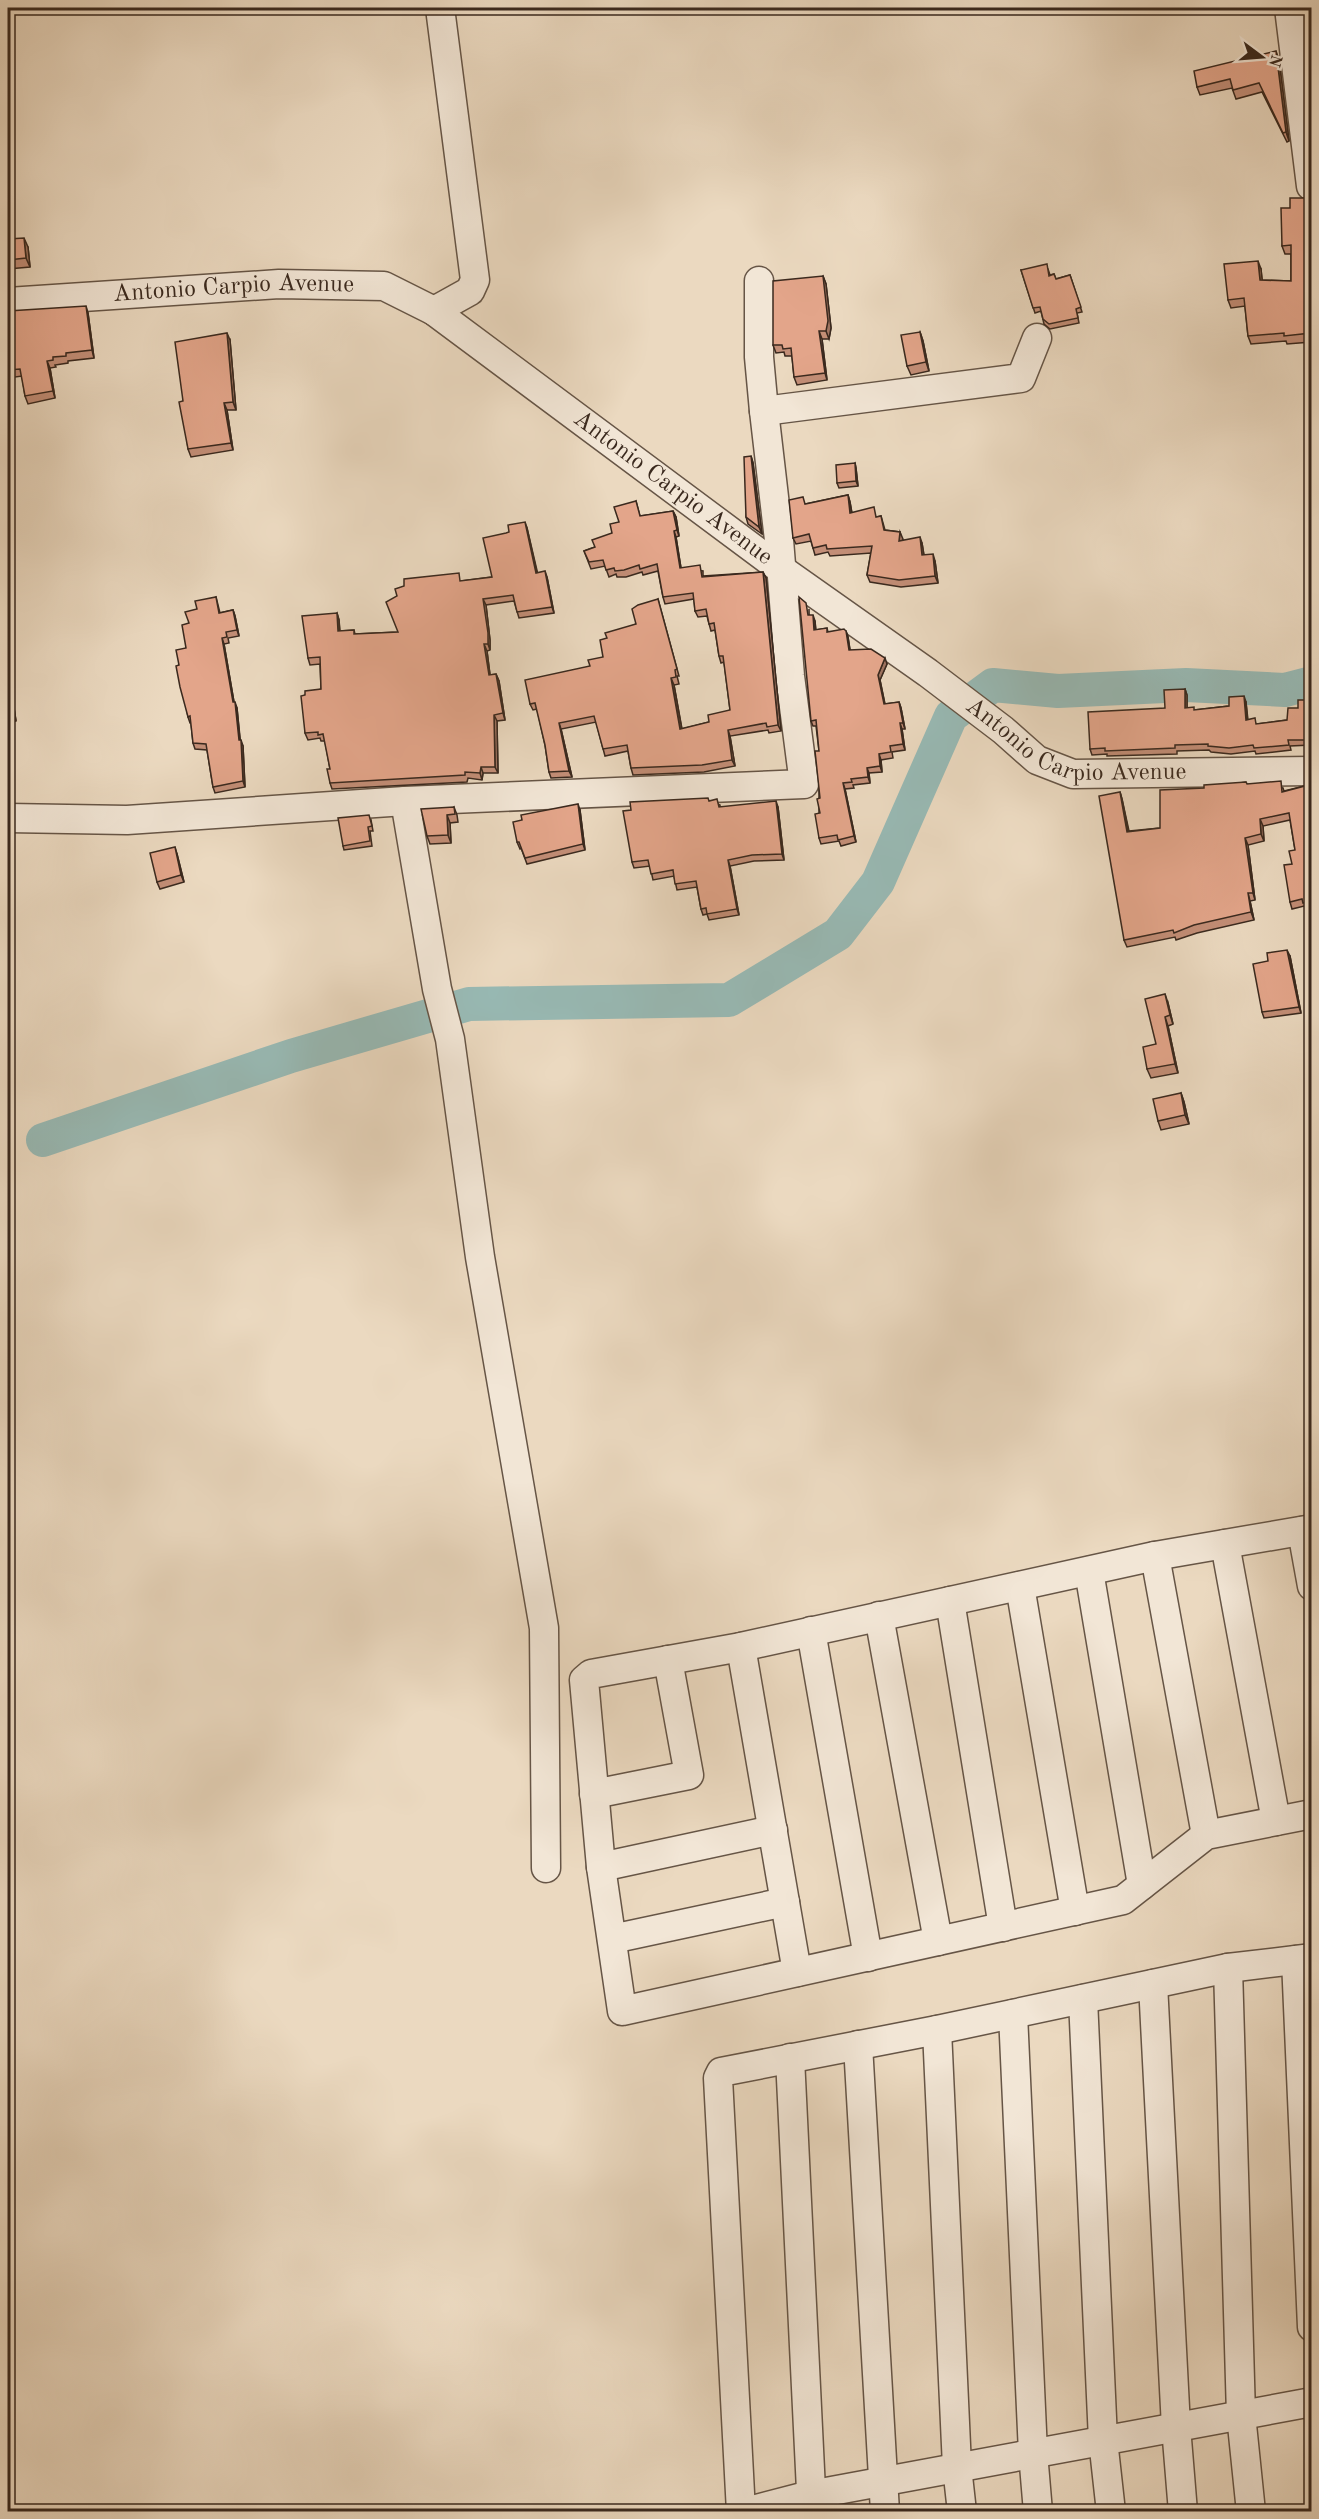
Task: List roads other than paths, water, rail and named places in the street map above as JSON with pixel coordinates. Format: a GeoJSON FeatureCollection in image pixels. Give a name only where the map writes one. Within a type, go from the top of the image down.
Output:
{"type":"FeatureCollection","features":[{"type":"Feature","properties":{"kind":"street"},"geometry":{"type":"LineString","coordinates":[[434,311],[470,291],[475,280],[440,8]]}},
{"type":"Feature","properties":{"kind":"street"},"geometry":{"type":"LineString","coordinates":[[1289,8],[1311,186]]}},
{"type":"Feature","properties":{"kind":"street"},"geometry":{"type":"LineString","coordinates":[[8,818],[127,820],[405,801],[804,784],[790,676],[782,570],[759,357],[759,280]]}},
{"type":"Feature","properties":{"kind":"street","name":"Antonio Carpio Avenue"},"geometry":{"type":"LineString","coordinates":[[8,302],[279,284],[384,286],[434,311],[782,570],[928,673],[1002,730],[1036,760],[1073,774],[1311,771]]}},
{"type":"Feature","properties":{"kind":"street"},"geometry":{"type":"LineString","coordinates":[[764,411],[1021,378],[1037,338]]}},
{"type":"Feature","properties":{"kind":"street"},"geometry":{"type":"LineString","coordinates":[[405,801],[437,989],[450,1039],[480,1257],[544,1628],[546,1868]]}},
{"type":"Feature","properties":{"kind":"street"},"geometry":{"type":"LineString","coordinates":[[1311,1586],[1307,1530],[1155,1556],[741,1647],[591,1674],[584,1680],[601,1866],[622,2011],[1123,1900],[1206,1834],[1311,1814]]}},
{"type":"Feature","properties":{"kind":"street"},"geometry":{"type":"LineString","coordinates":[[1225,1544],[1276,1821]]}},
{"type":"Feature","properties":{"kind":"street"},"geometry":{"type":"LineString","coordinates":[[1155,1556],[1206,1834]]}},
{"type":"Feature","properties":{"kind":"street"},"geometry":{"type":"LineString","coordinates":[[1089,1571],[1142,1885]]}},
{"type":"Feature","properties":{"kind":"street"},"geometry":{"type":"LineString","coordinates":[[1020,1586],[1075,1911]]}},
{"type":"Feature","properties":{"kind":"street"},"geometry":{"type":"LineString","coordinates":[[950,1601],[1004,1927]]}},
{"type":"Feature","properties":{"kind":"street"},"geometry":{"type":"LineString","coordinates":[[879,1617],[938,1941]]}},
{"type":"Feature","properties":{"kind":"street"},"geometry":{"type":"LineString","coordinates":[[812,1631],[868,1957]]}},
{"type":"Feature","properties":{"kind":"street"},"geometry":{"type":"LineString","coordinates":[[741,1647],[797,1972]]}},
{"type":"Feature","properties":{"kind":"street"},"geometry":{"type":"LineString","coordinates":[[594,1794],[689,1775],[668,1660]]}},
{"type":"Feature","properties":{"kind":"street"},"geometry":{"type":"LineString","coordinates":[[601,1866],[773,1830]]}},
{"type":"Feature","properties":{"kind":"street"},"geometry":{"type":"LineString","coordinates":[[612,1939],[785,1902]]}},
{"type":"Feature","properties":{"kind":"street"},"geometry":{"type":"LineString","coordinates":[[1311,2327],[1304,1959],[1228,1968],[937,2030],[725,2070],[718,2078],[743,2511],[811,2503],[882,2481],[1311,2402]]}},
{"type":"Feature","properties":{"kind":"street"},"geometry":{"type":"LineString","coordinates":[[1228,1968],[1241,2415],[1251,2511]]}},
{"type":"Feature","properties":{"kind":"street"},"geometry":{"type":"LineString","coordinates":[[1153,1984],[1176,2427],[1183,2511]]}},
{"type":"Feature","properties":{"kind":"street"},"geometry":{"type":"LineString","coordinates":[[1083,1999],[1103,2440],[1111,2511]]}},
{"type":"Feature","properties":{"kind":"street"},"geometry":{"type":"LineString","coordinates":[[1013,2014],[1033,2453],[1038,2511]]}},
{"type":"Feature","properties":{"kind":"street"},"geometry":{"type":"LineString","coordinates":[[937,2030],[957,2467],[962,2511]]}},
{"type":"Feature","properties":{"kind":"street"},"geometry":{"type":"LineString","coordinates":[[858,2045],[885,2511]]}},
{"type":"Feature","properties":{"kind":"street"},"geometry":{"type":"LineString","coordinates":[[790,2058],[811,2503]]}},
{"type":"Feature","properties":{"kind":"waterway"},"geometry":{"type":"LineString","coordinates":[[43,1140],[291,1056],[469,1004],[729,1000],[838,934],[878,882],[951,716],[993,685],[1058,691],[1186,685],[1285,690],[1312,683]]}}]}
